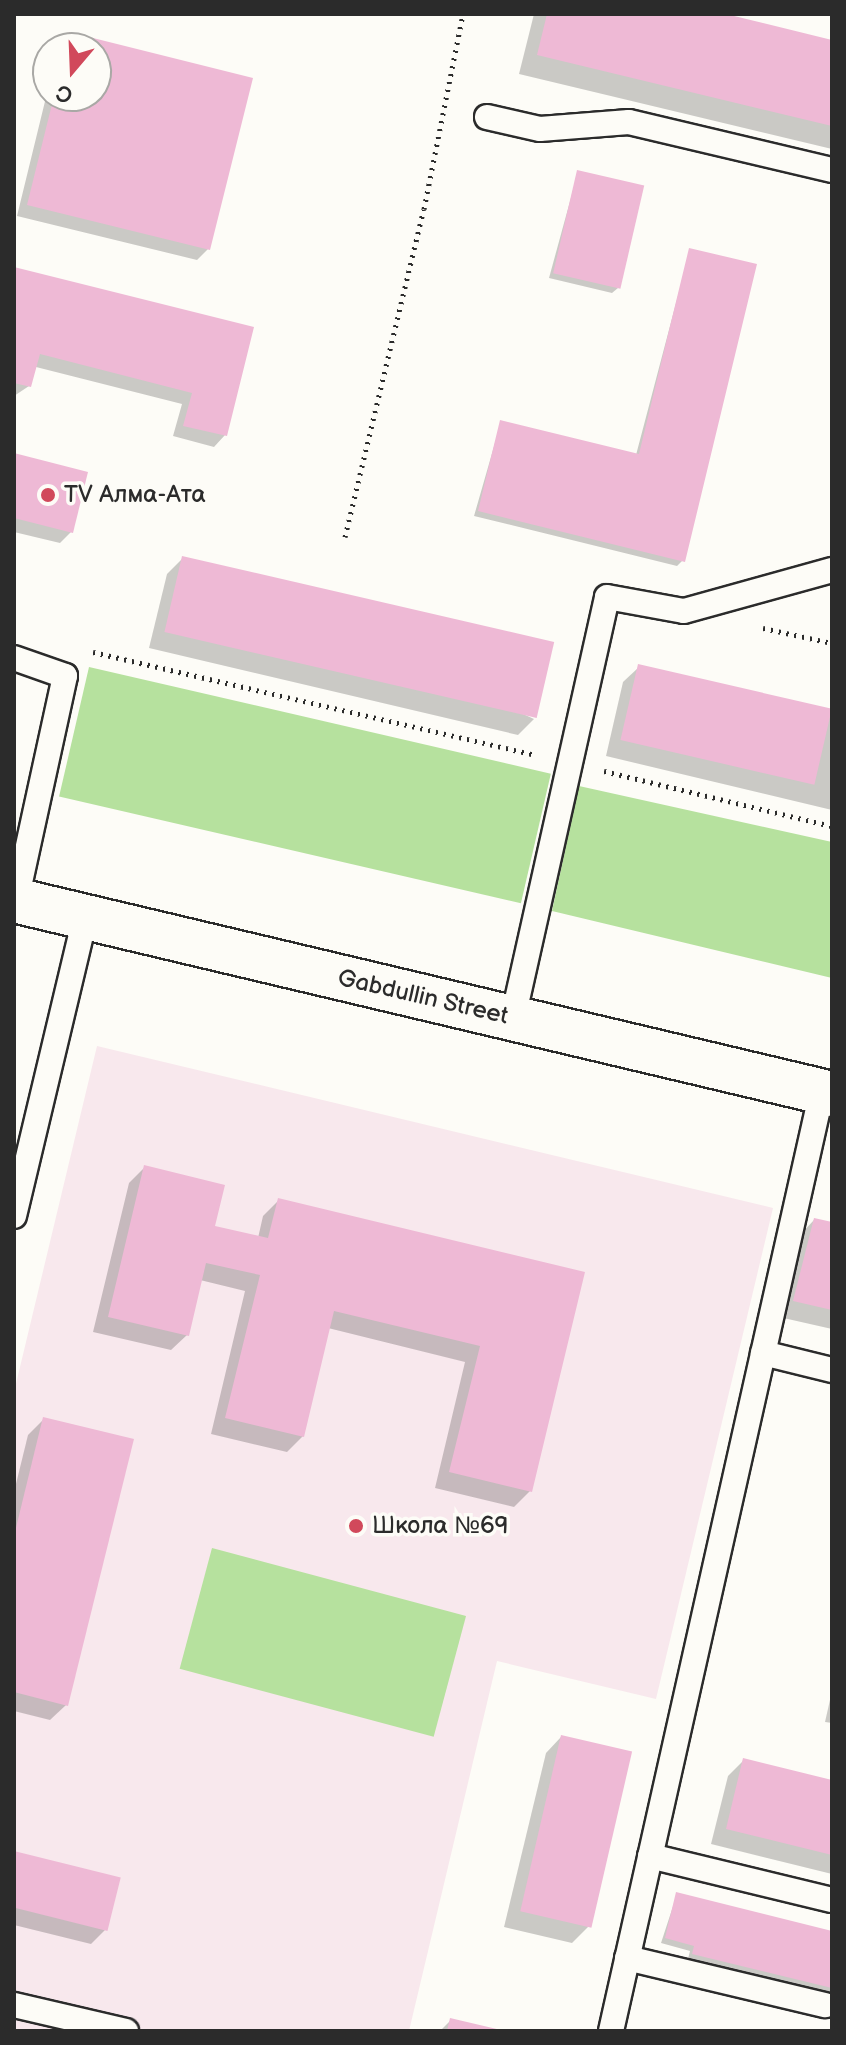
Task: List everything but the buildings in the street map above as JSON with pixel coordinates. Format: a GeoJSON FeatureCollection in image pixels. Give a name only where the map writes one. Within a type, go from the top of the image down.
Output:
{"type":"FeatureCollection","features":[{"type":"Feature","properties":{"kind":"street","name":"Gabdullin Street"},"geometry":{"type":"LineString","coordinates":[[15,901],[827,1093]]}},
{"type":"Feature","properties":{"kind":"lane"},"geometry":{"type":"LineString","coordinates":[[487,117],[540,129],[629,122],[832,170]]}},
{"type":"Feature","properties":{"kind":"lane"},"geometry":{"type":"LineString","coordinates":[[513,1018],[607,597],[684,611],[832,570]]}},
{"type":"Feature","properties":{"kind":"lane"},"geometry":{"type":"LineString","coordinates":[[14,658],[65,676],[15,901]]}},
{"type":"Feature","properties":{"kind":"lane"},"geometry":{"type":"LineString","coordinates":[[14,1216],[18,1185],[85,917]]}},
{"type":"Feature","properties":{"kind":"lane"},"geometry":{"type":"LineString","coordinates":[[611,2031],[763,1353],[827,1093]]}},
{"type":"Feature","properties":{"kind":"lane"},"geometry":{"type":"LineString","coordinates":[[763,1353],[832,1370]]}},
{"type":"Feature","properties":{"kind":"lane"},"geometry":{"type":"LineString","coordinates":[[650,1856],[832,1900]]}},
{"type":"Feature","properties":{"kind":"lane"},"geometry":{"type":"LineString","coordinates":[[627,1958],[825,2005]]}},
{"type":"Feature","properties":{"kind":"lane"},"geometry":{"type":"LineString","coordinates":[[14,2005],[126,2031]]}},
{"type":"Feature","properties":{"kind":"path"},"geometry":{"type":"LineString","coordinates":[[345,537],[424,209],[463,14]]}},
{"type":"Feature","properties":{"kind":"path"},"geometry":{"type":"LineString","coordinates":[[88,651],[832,826]]}},
{"type":"Feature","properties":{"kind":"shaded area","name":"Школа №69"},"geometry":{"type":"Polygon","coordinates":[[[97,1046],[773,1208],[656,1699],[497,1661],[409,2031],[14,2031],[14,1392],[97,1046]]]}},
{"type":"Feature","properties":{"kind":"green space"},"geometry":{"type":"Polygon","coordinates":[[[89,667],[551,774],[521,903],[59,797],[89,667]]]}},
{"type":"Feature","properties":{"kind":"green space"},"geometry":{"type":"Polygon","coordinates":[[[579,786],[832,842],[832,978],[552,911],[579,786]]]}},
{"type":"Feature","properties":{"kind":"green space"},"geometry":{"type":"Polygon","coordinates":[[[212,1548],[466,1616],[434,1737],[180,1669],[212,1548]]]}},
{"type":"Feature","properties":{"kind":"place","name":"ТV Алма-Ата"},"geometry":{"type":"Point","coordinates":[48,495]}},
{"type":"Feature","properties":{"kind":"place","name":"Школа №69"},"geometry":{"type":"Point","coordinates":[356,1526]}}]}
